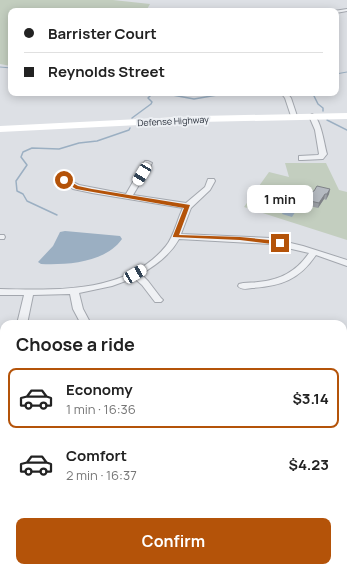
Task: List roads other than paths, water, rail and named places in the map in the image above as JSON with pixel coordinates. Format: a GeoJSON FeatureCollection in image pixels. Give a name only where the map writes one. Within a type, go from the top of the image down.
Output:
{"type":"FeatureCollection","features":[{"type":"Feature","properties":{"kind":"main road","name":"Defense Highway"},"geometry":{"type":"LineString","coordinates":[[0,129],[294,116],[347,116]]}},
{"type":"Feature","properties":{"kind":"street"},"geometry":{"type":"LineString","coordinates":[[286,96],[294,116]]}},
{"type":"Feature","properties":{"kind":"street"},"geometry":{"type":"LineString","coordinates":[[302,158],[317,158],[323,154],[318,130],[312,116]]}},
{"type":"Feature","properties":{"kind":"street"},"geometry":{"type":"LineString","coordinates":[[128,197],[148,163]]}},
{"type":"Feature","properties":{"kind":"street"},"geometry":{"type":"LineString","coordinates":[[64,180],[76,187],[188,206]]}},
{"type":"Feature","properties":{"kind":"street"},"geometry":{"type":"LineString","coordinates":[[0,292],[29,293],[74,291],[107,284],[135,274],[159,258],[169,248],[176,236],[188,206],[193,199],[208,189],[211,181]]}},
{"type":"Feature","properties":{"kind":"street"},"geometry":{"type":"LineString","coordinates":[[176,236],[261,240],[288,245],[347,263]]}},
{"type":"Feature","properties":{"kind":"street"},"geometry":{"type":"LineString","coordinates":[[242,286],[268,284],[286,279],[302,268],[314,252]]}},
{"type":"Feature","properties":{"kind":"street"},"geometry":{"type":"LineString","coordinates":[[135,274],[145,283],[158,300]]}},
{"type":"Feature","properties":{"kind":"street"},"geometry":{"type":"LineString","coordinates":[[74,291],[78,309],[84,320]]}},
{"type":"Feature","properties":{"kind":"street"},"geometry":{"type":"LineString","coordinates":[[23,320],[29,293]]}},
{"type":"Feature","properties":{"kind":"water"},"geometry":{"type":"Polygon","coordinates":[[[294,196],[304,198],[292,217],[282,214],[285,209],[273,206],[278,197],[291,201],[294,196]]]}},
{"type":"Feature","properties":{"kind":"water"},"geometry":{"type":"Polygon","coordinates":[[[65,231],[120,236],[122,239],[115,247],[96,258],[62,264],[41,264],[38,262],[53,246],[60,232],[65,231]]]}},
{"type":"Feature","properties":{"kind":"waterway"},"geometry":{"type":"LineString","coordinates":[[0,67],[8,68]]}},
{"type":"Feature","properties":{"kind":"waterway"},"geometry":{"type":"LineString","coordinates":[[339,73],[347,72]]}},
{"type":"Feature","properties":{"kind":"waterway"},"geometry":{"type":"LineString","coordinates":[[132,118],[151,104],[152,102],[148,98],[150,96]]}},
{"type":"Feature","properties":{"kind":"waterway"},"geometry":{"type":"LineString","coordinates":[[178,96],[194,99],[211,96]]}},
{"type":"Feature","properties":{"kind":"waterway"},"geometry":{"type":"LineString","coordinates":[[314,96],[318,104],[323,108],[323,111]]}},
{"type":"Feature","properties":{"kind":"waterway"},"geometry":{"type":"LineString","coordinates":[[327,120],[347,130]]}},
{"type":"Feature","properties":{"kind":"waterway"},"geometry":{"type":"LineString","coordinates":[[57,215],[27,201],[23,194],[17,191],[16,181],[27,165],[21,157],[23,152],[32,148],[59,149],[79,143],[97,141],[129,130],[130,128]]}}]}
